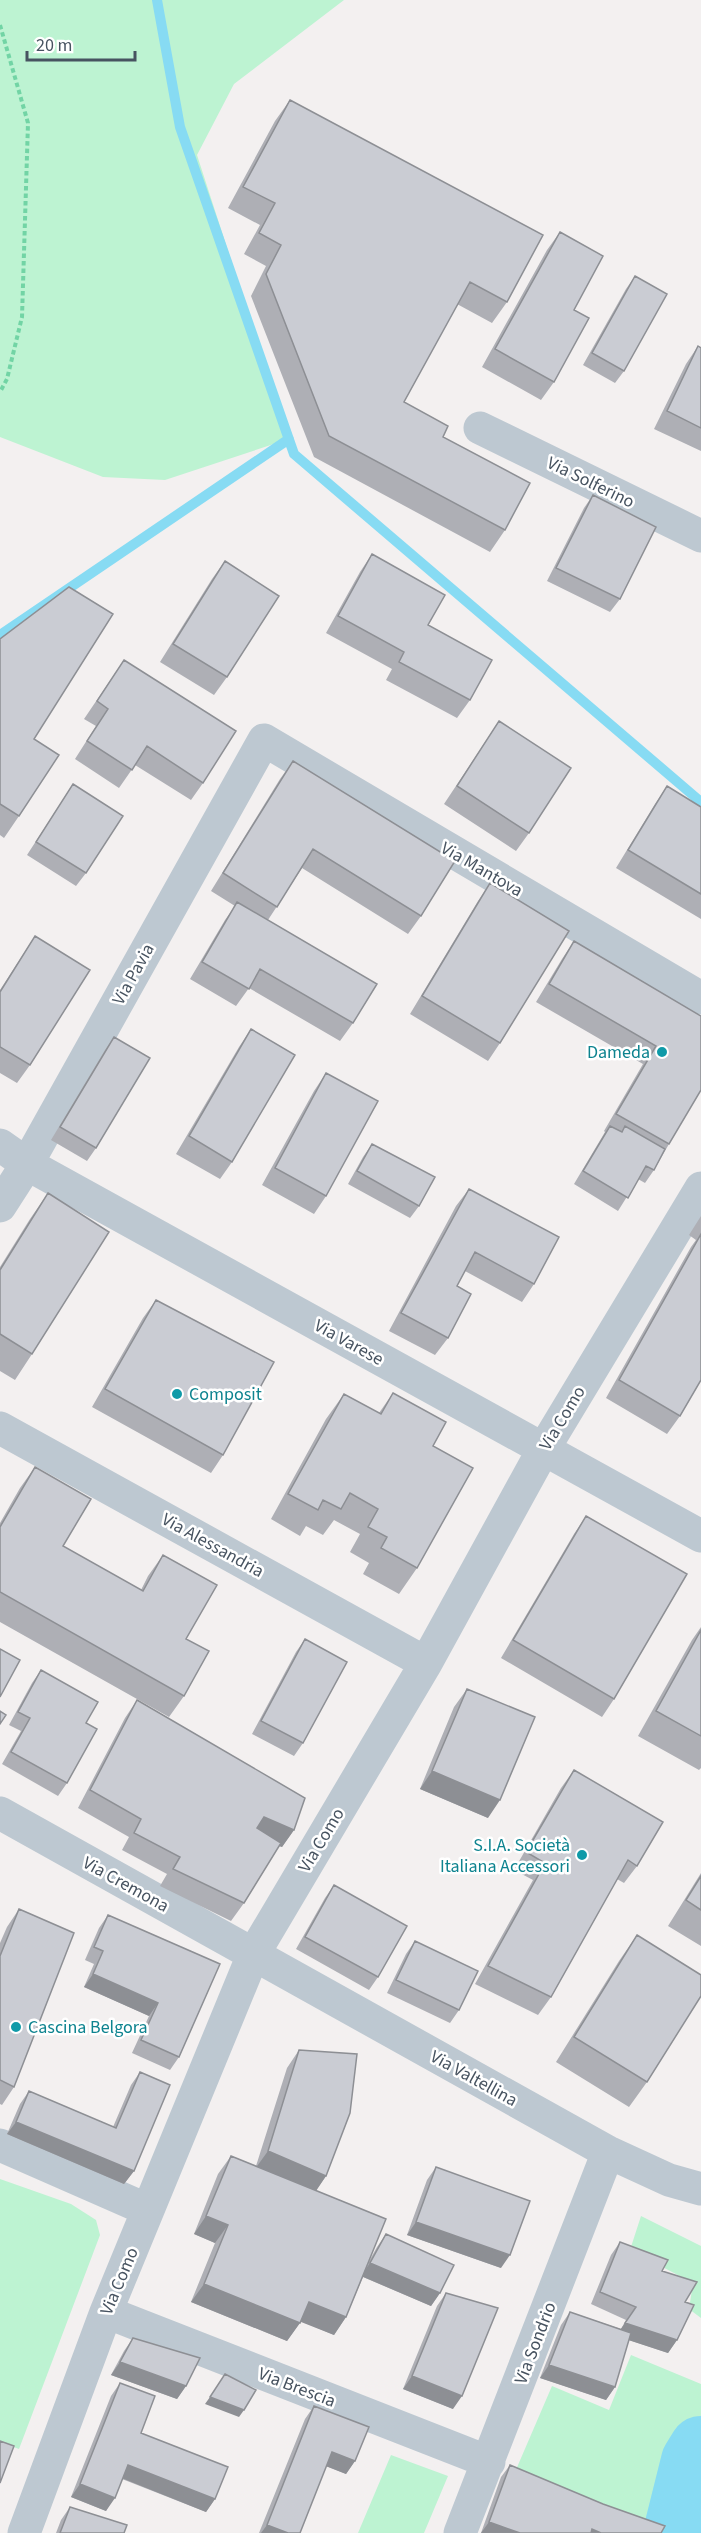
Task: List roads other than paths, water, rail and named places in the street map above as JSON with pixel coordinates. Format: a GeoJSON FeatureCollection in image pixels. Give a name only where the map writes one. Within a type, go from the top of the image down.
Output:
{"type":"FeatureCollection","features":[{"type":"Feature","properties":{"kind":"street","name":"Via Solferino"},"geometry":{"type":"LineString","coordinates":[[480,428],[701,536]]}},
{"type":"Feature","properties":{"kind":"street","name":"Via Mantova"},"geometry":{"type":"LineString","coordinates":[[264,740],[701,998]]}},
{"type":"Feature","properties":{"kind":"street","name":"Via Pavia"},"geometry":{"type":"LineString","coordinates":[[0,1206],[27,1164],[264,740]]}},
{"type":"Feature","properties":{"kind":"street","name":"Via Varese"},"geometry":{"type":"LineString","coordinates":[[0,1145],[27,1164],[701,1536]]}},
{"type":"Feature","properties":{"kind":"street","name":"Via Como"},"geometry":{"type":"LineString","coordinates":[[24,2533],[105,2312],[253,1955],[426,1663],[543,1450],[701,1188]]}},
{"type":"Feature","properties":{"kind":"street","name":"Via Alessandria"},"geometry":{"type":"LineString","coordinates":[[0,1428],[426,1663]]}},
{"type":"Feature","properties":{"kind":"street","name":"Via Cremona"},"geometry":{"type":"LineString","coordinates":[[0,1813],[253,1955]]}},
{"type":"Feature","properties":{"kind":"street","name":"Via Valtellina"},"geometry":{"type":"LineString","coordinates":[[253,1955],[608,2152],[669,2180],[701,2189]]}},
{"type":"Feature","properties":{"kind":"street"},"geometry":{"type":"LineString","coordinates":[[0,2145],[148,2210]]}},
{"type":"Feature","properties":{"kind":"street","name":"Via Sondrio"},"geometry":{"type":"LineString","coordinates":[[460,2533],[608,2152]]}},
{"type":"Feature","properties":{"kind":"street","name":"Via Brescia"},"geometry":{"type":"LineString","coordinates":[[105,2312],[489,2462]]}},
{"type":"Feature","properties":{"kind":"waterway"},"geometry":{"type":"LineString","coordinates":[[157,0],[180,127],[294,454],[701,802]]}},
{"type":"Feature","properties":{"kind":"waterway"},"geometry":{"type":"LineString","coordinates":[[0,635],[289,439]]}},
{"type":"Feature","properties":{"kind":"waterway"},"geometry":{"type":"LineString","coordinates":[[675,2533],[693,2461],[701,2448]]}},
{"type":"Feature","properties":{"kind":"place","name":"Dameda"},"geometry":{"type":"Point","coordinates":[662,1052]}},
{"type":"Feature","properties":{"kind":"place","name":"Composit"},"geometry":{"type":"Point","coordinates":[177,1394]}},
{"type":"Feature","properties":{"kind":"place","name":"S.I.A. Società Italiana Accessori"},"geometry":{"type":"Point","coordinates":[582,1855]}},
{"type":"Feature","properties":{"kind":"place","name":"Cascina Belgora"},"geometry":{"type":"Point","coordinates":[16,2027]}}]}
